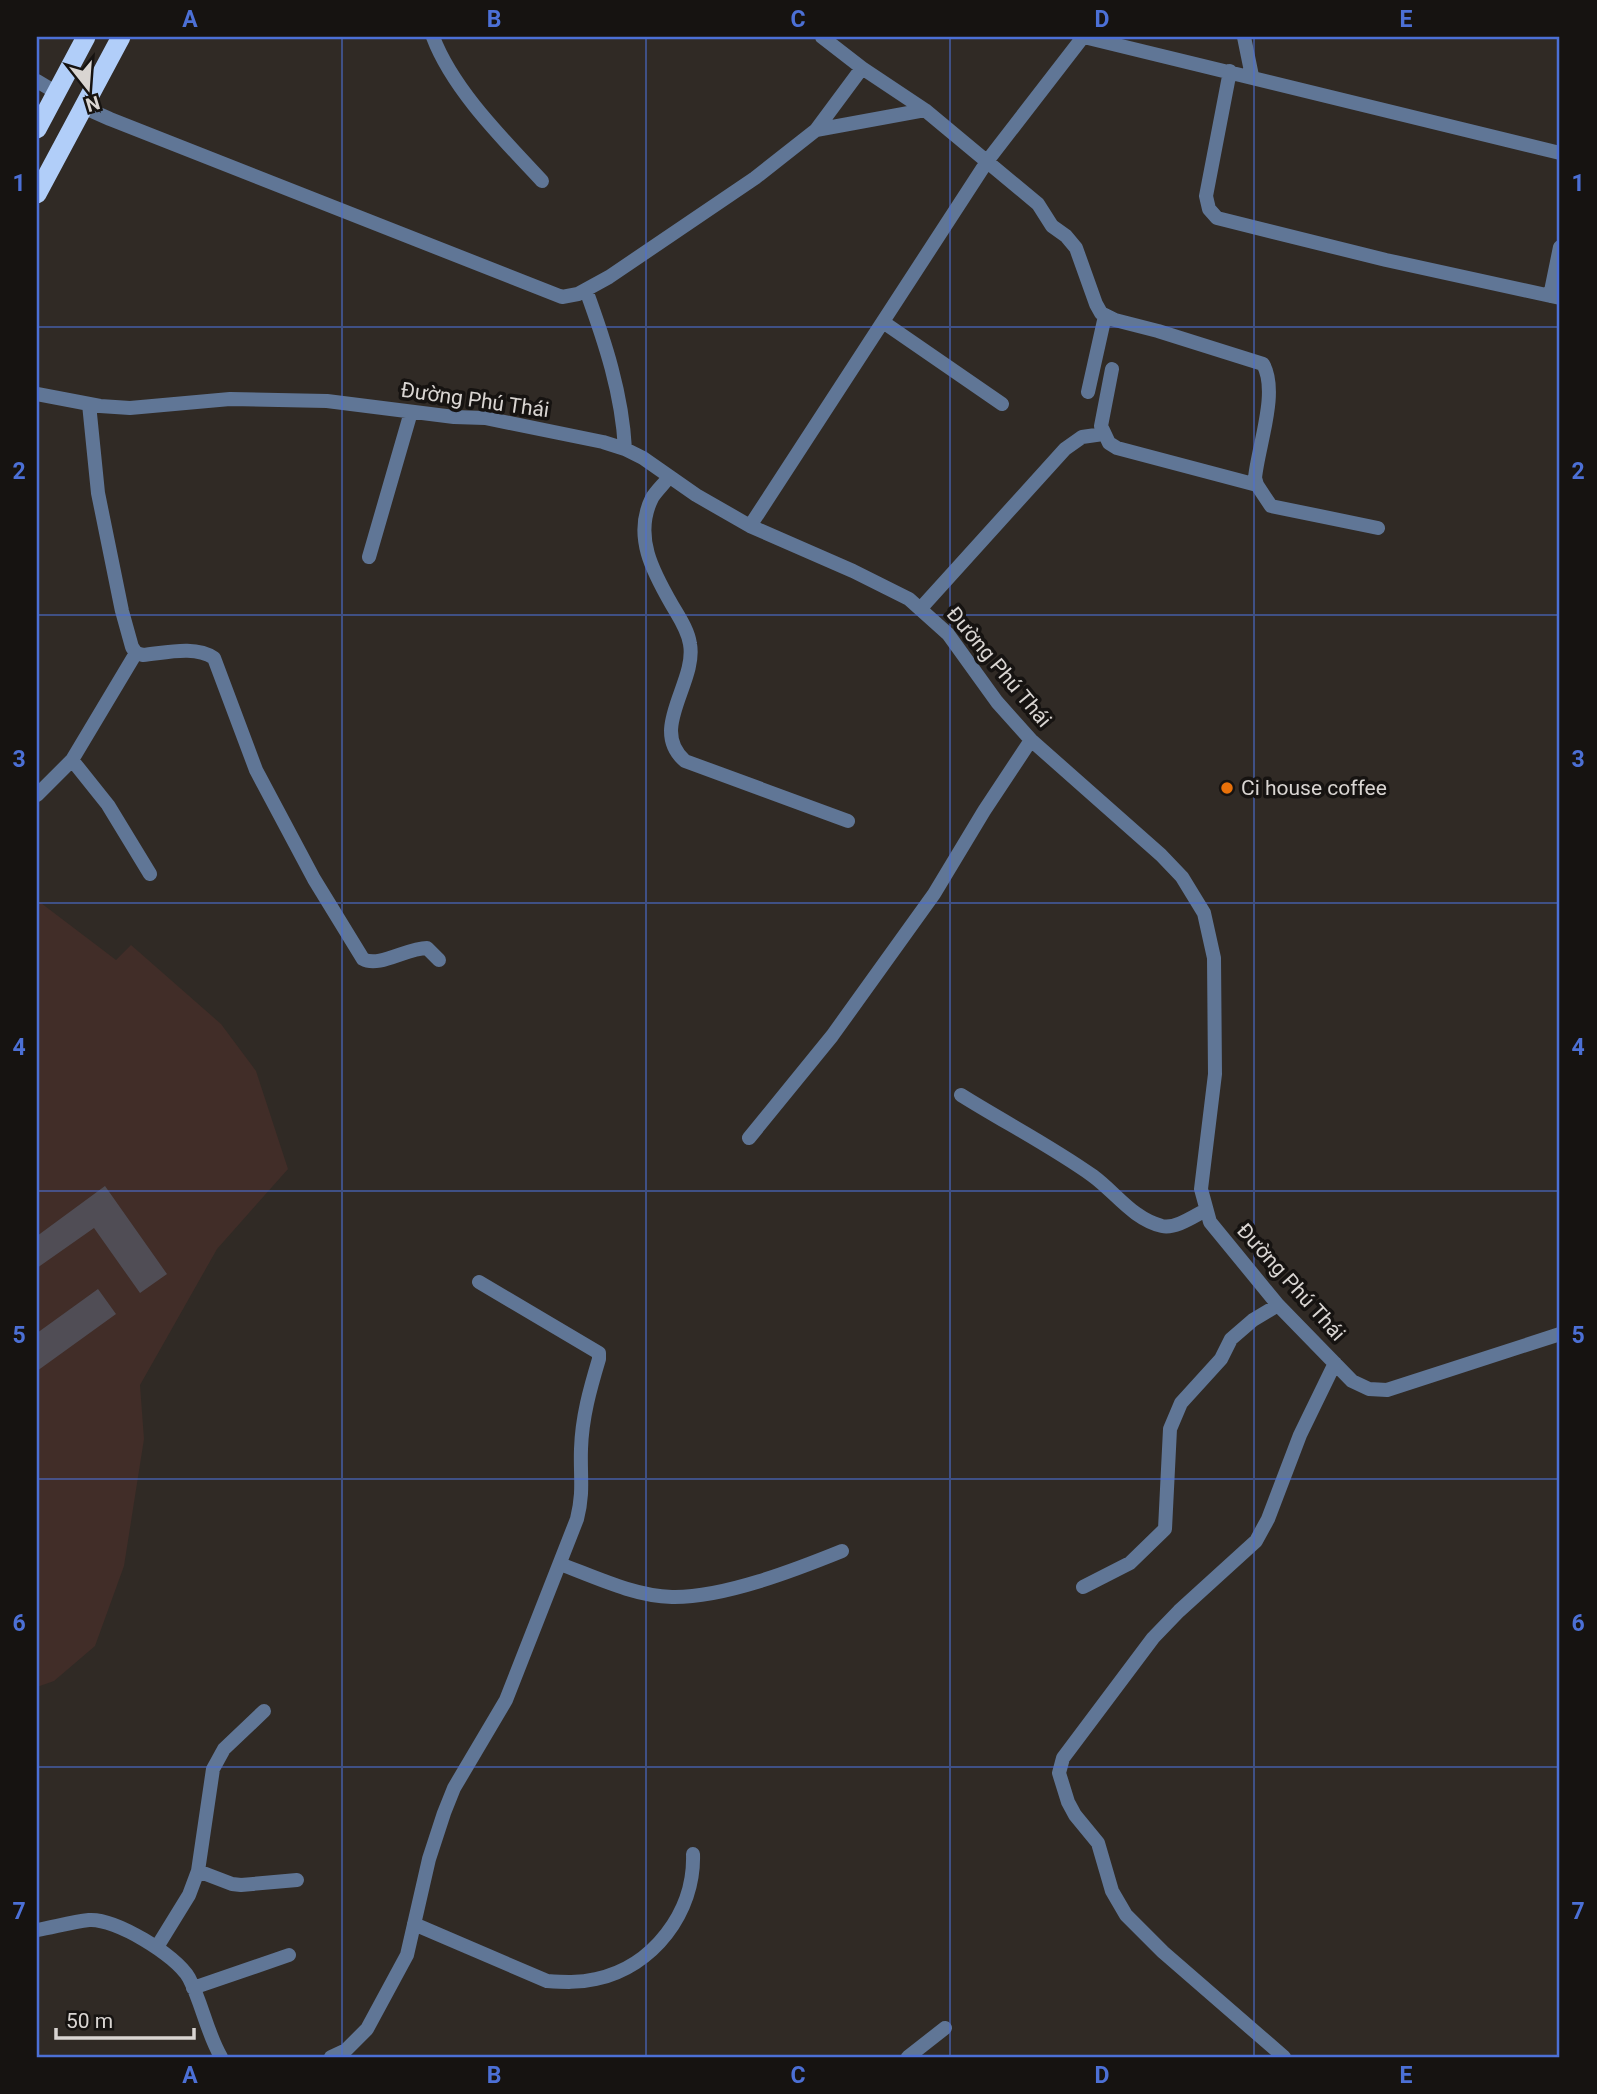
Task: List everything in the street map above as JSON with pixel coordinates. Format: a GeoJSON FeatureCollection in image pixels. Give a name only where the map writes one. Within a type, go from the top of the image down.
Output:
{"type":"FeatureCollection","features":[{"type":"Feature","properties":{"kind":"highway"},"geometry":{"type":"LineString","coordinates":[[37,129],[86,37]]}},
{"type":"Feature","properties":{"kind":"highway"},"geometry":{"type":"LineString","coordinates":[[37,194],[121,37]]}},
{"type":"Feature","properties":{"kind":"street"},"geometry":{"type":"LineString","coordinates":[[433,37],[465,91],[542,181]]}},
{"type":"Feature","properties":{"kind":"street"},"geometry":{"type":"LineString","coordinates":[[822,37],[862,68],[926,110],[1038,204],[1052,226],[1073,243],[1096,304],[1105,316],[1263,364],[1269,382],[1255,470],[1257,485],[1275,508],[1378,528]]}},
{"type":"Feature","properties":{"kind":"street"},"geometry":{"type":"LineString","coordinates":[[750,526],[988,160],[1084,37],[1560,153]]}},
{"type":"Feature","properties":{"kind":"street"},"geometry":{"type":"LineString","coordinates":[[1244,37],[1252,76]]}},
{"type":"Feature","properties":{"kind":"street"},"geometry":{"type":"LineString","coordinates":[[83,107],[110,120],[562,297],[586,290],[631,263],[755,178],[816,130],[862,68]]}},
{"type":"Feature","properties":{"kind":"street"},"geometry":{"type":"LineString","coordinates":[[1230,71],[1206,197],[1209,209],[1217,218],[1386,260],[1555,297],[1560,247]]}},
{"type":"Feature","properties":{"kind":"street"},"geometry":{"type":"LineString","coordinates":[[37,80],[57,93]]}},
{"type":"Feature","properties":{"kind":"street"},"geometry":{"type":"LineString","coordinates":[[816,130],[926,110]]}},
{"type":"Feature","properties":{"kind":"street"},"geometry":{"type":"LineString","coordinates":[[586,290],[612,366],[623,420],[625,449]]}},
{"type":"Feature","properties":{"kind":"street"},"geometry":{"type":"LineString","coordinates":[[1088,392],[1105,316]]}},
{"type":"Feature","properties":{"kind":"street"},"geometry":{"type":"LineString","coordinates":[[883,322],[1002,404]]}},
{"type":"Feature","properties":{"kind":"street"},"geometry":{"type":"LineString","coordinates":[[1112,369],[1101,426],[1109,443],[1117,448],[1257,485]]}},
{"type":"Feature","properties":{"kind":"street","name":"Đường Phú Thái"},"geometry":{"type":"LineString","coordinates":[[37,394],[89,404],[153,407],[230,399],[327,401],[485,418],[571,435],[625,449],[750,526],[884,585],[921,608],[948,634],[997,702],[1031,740],[1161,855],[1182,877],[1204,914],[1214,958],[1216,1001],[1215,1074],[1201,1189],[1210,1222],[1278,1306],[1352,1381],[1369,1389],[1387,1390],[1560,1334]]}},
{"type":"Feature","properties":{"kind":"street"},"geometry":{"type":"LineString","coordinates":[[89,404],[104,525],[128,638],[136,653],[143,655],[190,651],[201,652],[214,658],[256,770],[314,879],[363,959],[375,962],[414,948],[427,948],[439,960]]}},
{"type":"Feature","properties":{"kind":"street"},"geometry":{"type":"LineString","coordinates":[[369,557],[411,412]]}},
{"type":"Feature","properties":{"kind":"street"},"geometry":{"type":"LineString","coordinates":[[921,608],[1065,449],[1082,438],[1103,433]]}},
{"type":"Feature","properties":{"kind":"street"},"geometry":{"type":"LineString","coordinates":[[669,477],[653,496],[645,527],[646,555],[690,643],[688,670],[670,729],[676,753],[685,761],[848,821]]}},
{"type":"Feature","properties":{"kind":"street"},"geometry":{"type":"LineString","coordinates":[[37,795],[72,760],[136,653]]}},
{"type":"Feature","properties":{"kind":"street"},"geometry":{"type":"LineString","coordinates":[[750,1138],[832,1036],[934,894],[1031,740]]}},
{"type":"Feature","properties":{"kind":"street"},"geometry":{"type":"LineString","coordinates":[[72,760],[108,805],[150,874]]}},
{"type":"Feature","properties":{"kind":"street"},"geometry":{"type":"LineString","coordinates":[[961,1095],[1094,1177],[1146,1219],[1165,1227],[1179,1224],[1206,1210]]}},
{"type":"Feature","properties":{"kind":"street"},"geometry":{"type":"LineString","coordinates":[[331,2057],[346,2050],[367,2029],[407,1955],[429,1859],[454,1788],[506,1700],[577,1519],[583,1495],[583,1417],[600,1356],[595,1350],[479,1282]]}},
{"type":"Feature","properties":{"kind":"street"},"geometry":{"type":"LineString","coordinates":[[1083,1587],[1130,1563],[1165,1530],[1170,1429],[1181,1404],[1221,1359],[1231,1339],[1253,1320],[1278,1306]]}},
{"type":"Feature","properties":{"kind":"street"},"geometry":{"type":"LineString","coordinates":[[1284,2057],[1163,1952],[1126,1915],[1112,1891],[1098,1843],[1075,1815],[1059,1773],[1063,1758],[1153,1638],[1256,1541],[1268,1519],[1300,1435],[1335,1363]]}},
{"type":"Feature","properties":{"kind":"street"},"geometry":{"type":"LineString","coordinates":[[560,1564],[637,1591],[671,1597],[719,1591],[789,1572],[842,1551]]}},
{"type":"Feature","properties":{"kind":"street"},"geometry":{"type":"LineString","coordinates":[[157,1947],[189,1895],[198,1871],[213,1769],[224,1749],[264,1711]]}},
{"type":"Feature","properties":{"kind":"street"},"geometry":{"type":"LineString","coordinates":[[414,1924],[547,1981],[595,1979],[620,1972],[649,1952],[671,1929],[688,1898],[693,1854]]}},
{"type":"Feature","properties":{"kind":"street"},"geometry":{"type":"LineString","coordinates":[[198,1871],[241,1885],[297,1880]]}},
{"type":"Feature","properties":{"kind":"street"},"geometry":{"type":"LineString","coordinates":[[37,1930],[92,1920],[109,1923],[157,1947],[181,1966],[193,1988],[221,2057]]}},
{"type":"Feature","properties":{"kind":"street"},"geometry":{"type":"LineString","coordinates":[[193,1988],[289,1955]]}},
{"type":"Feature","properties":{"kind":"street"},"geometry":{"type":"LineString","coordinates":[[908,2057],[945,2028]]}},
{"type":"Feature","properties":{"kind":"shaded area"},"geometry":{"type":"Polygon","coordinates":[[[37,900],[116,960],[131,945],[221,1024],[256,1071],[288,1169],[217,1249],[140,1385],[144,1439],[124,1566],[95,1646],[54,1681],[37,1687],[37,900]]]}},
{"type":"Feature","properties":{"kind":"building"},"geometry":{"type":"Polygon","coordinates":[[[105,1186],[167,1274],[140,1293],[94,1228],[37,1268],[37,1236],[105,1186]]]}},
{"type":"Feature","properties":{"kind":"building"},"geometry":{"type":"Polygon","coordinates":[[[98,1289],[116,1314],[37,1371],[37,1333],[98,1289]]]}},
{"type":"Feature","properties":{"kind":"place","name":"Ci house coffee"},"geometry":{"type":"Point","coordinates":[1227,788]}}]}
